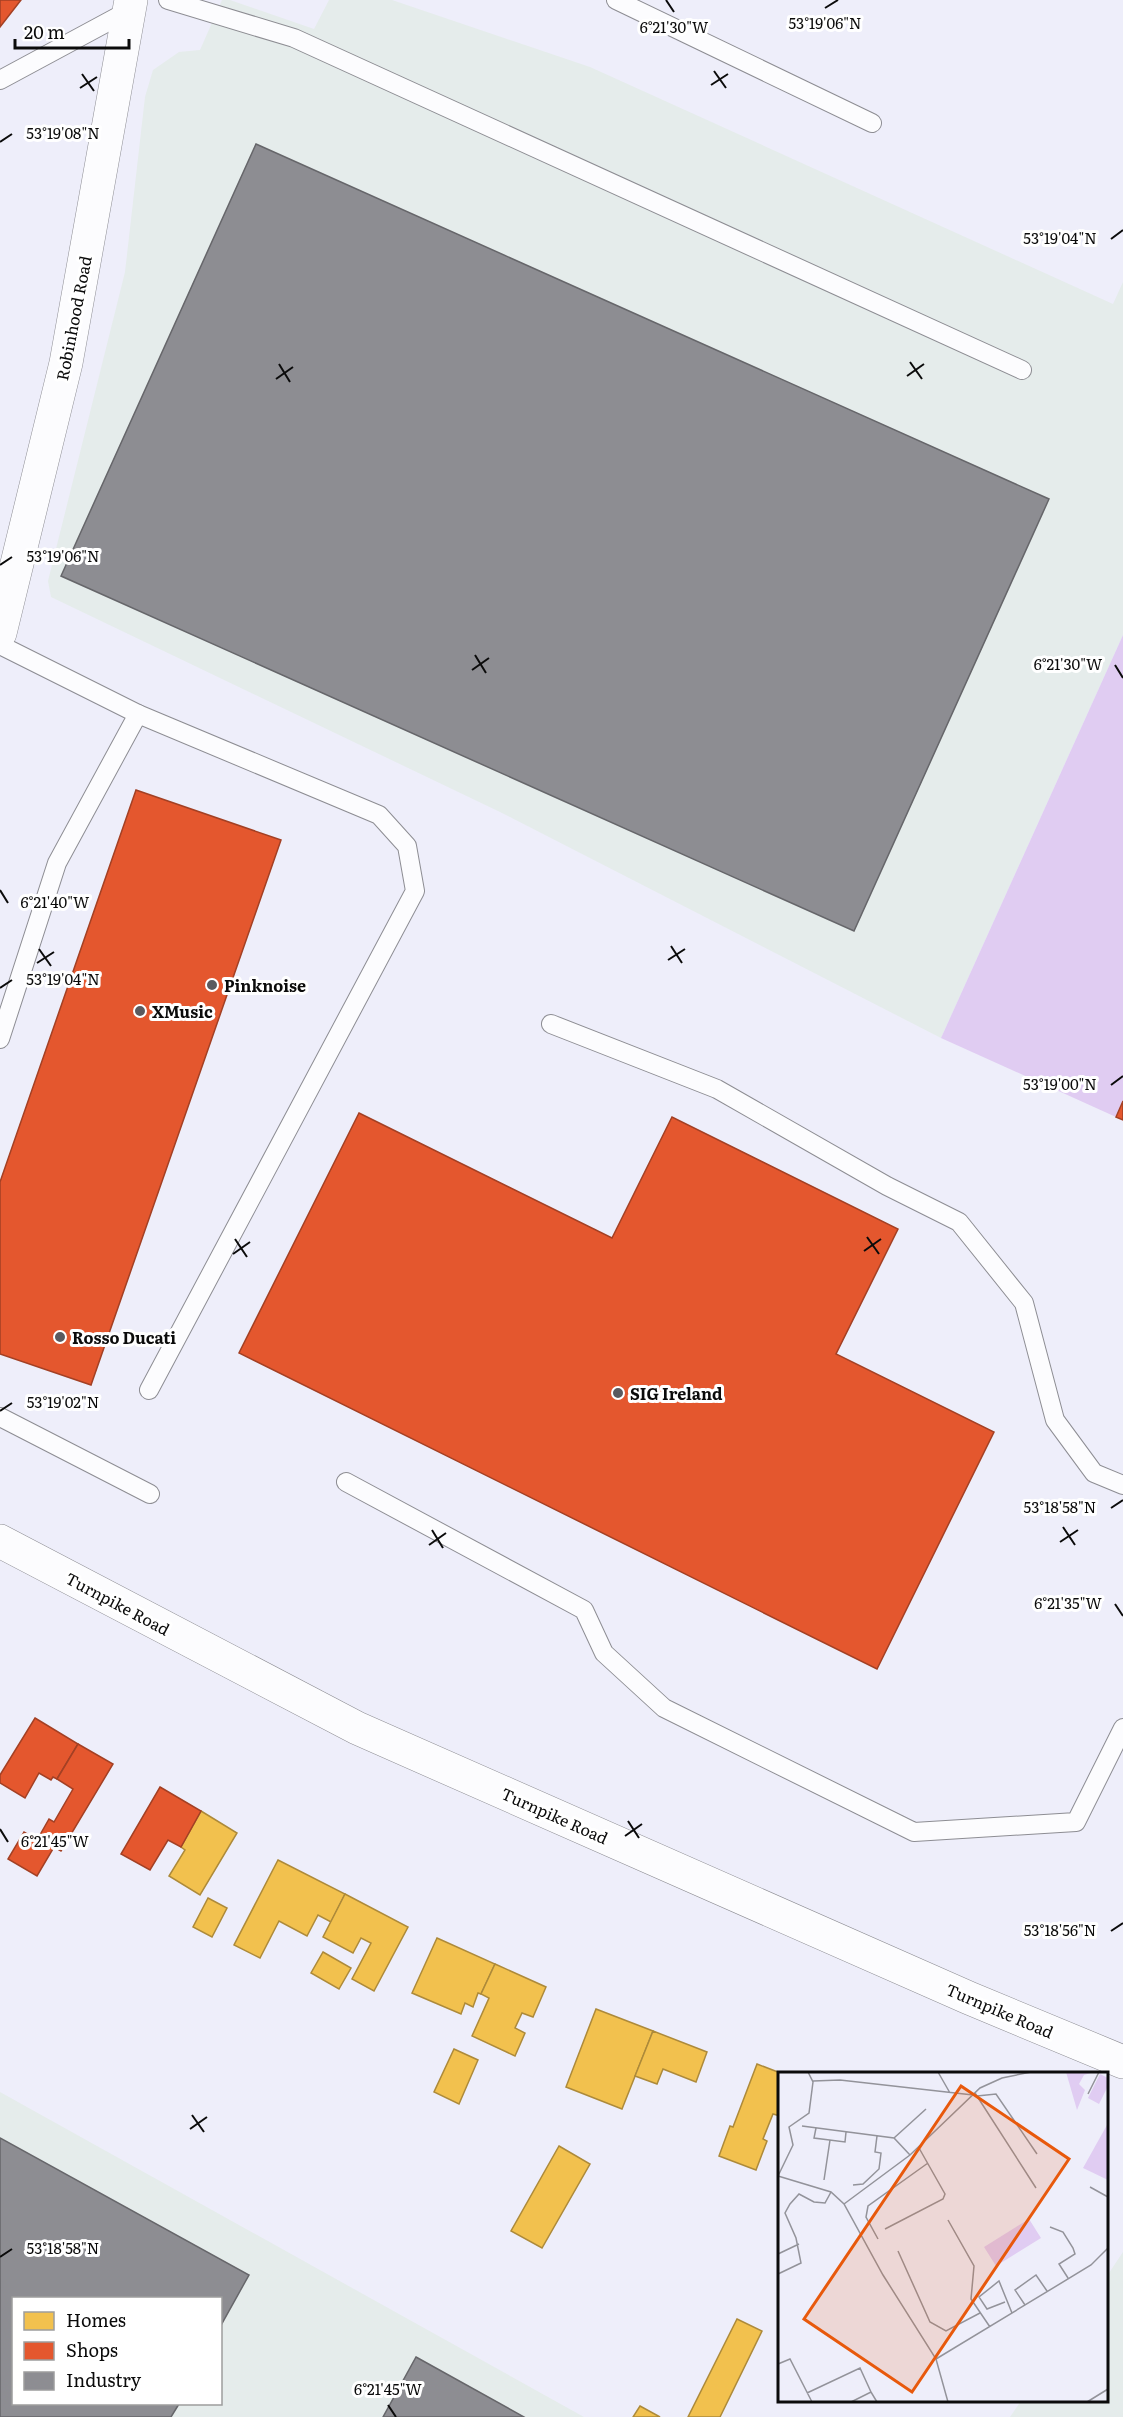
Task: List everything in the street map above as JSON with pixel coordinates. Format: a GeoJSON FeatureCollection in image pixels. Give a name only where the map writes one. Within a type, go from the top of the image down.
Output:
{"type":"FeatureCollection","features":[{"type":"Feature","properties":{"kind":"street","name":"Robinhood Road"},"geometry":{"type":"LineString","coordinates":[[0,633],[66,363],[131,5]]}},
{"type":"Feature","properties":{"kind":"street","name":"Turnpike Road"},"geometry":{"type":"LineString","coordinates":[[0,1541],[357,1728],[969,1998],[1123,2062]]}},
{"type":"Feature","properties":{"kind":"lane"},"geometry":{"type":"LineString","coordinates":[[168,0],[294,38],[1022,370]]}},
{"type":"Feature","properties":{"kind":"lane"},"geometry":{"type":"LineString","coordinates":[[616,0],[872,123]]}},
{"type":"Feature","properties":{"kind":"lane"},"geometry":{"type":"LineString","coordinates":[[0,80],[131,5]]}},
{"type":"Feature","properties":{"kind":"lane"},"geometry":{"type":"LineString","coordinates":[[0,645],[138,714],[379,815],[407,846],[415,891],[149,1390]]}},
{"type":"Feature","properties":{"kind":"lane"},"geometry":{"type":"LineString","coordinates":[[0,1039],[57,863],[138,714]]}},
{"type":"Feature","properties":{"kind":"lane"},"geometry":{"type":"LineString","coordinates":[[551,1024],[717,1089],[887,1186],[959,1222],[1024,1303],[1055,1420],[1094,1473],[1123,1485]]}},
{"type":"Feature","properties":{"kind":"lane"},"geometry":{"type":"LineString","coordinates":[[0,1418],[150,1494]]}},
{"type":"Feature","properties":{"kind":"lane"},"geometry":{"type":"LineString","coordinates":[[346,1482],[584,1610],[604,1653],[664,1708],[914,1832],[1076,1822],[1123,1728]]}},
{"type":"Feature","properties":{"kind":"shaded area"},"geometry":{"type":"Polygon","coordinates":[[[222,0],[230,0],[314,29],[329,0],[392,0],[590,67],[1113,304],[1123,282],[1123,635],[941,1038],[500,812],[51,597],[48,581],[125,272],[145,97],[153,70],[179,52],[200,50],[222,0]]]}},
{"type":"Feature","properties":{"kind":"shaded area"},"geometry":{"type":"Polygon","coordinates":[[[1123,635],[1123,1101],[1116,1117],[941,1038],[1123,635]]]}},
{"type":"Feature","properties":{"kind":"shaded area"},"geometry":{"type":"Polygon","coordinates":[[[0,2092],[584,2417],[0,2417],[0,2092]]]}},
{"type":"Feature","properties":{"kind":"shaded area"},"geometry":{"type":"Polygon","coordinates":[[[1123,2252],[1123,2417],[1010,2417],[1020,2402],[1108,2402],[1108,2274],[1123,2252]]]}},
{"type":"Feature","properties":{"kind":"building: Homes"},"geometry":{"type":"Polygon","coordinates":[[[201,1811],[237,1833],[200,1895],[169,1876],[185,1850],[181,1847],[201,1811]]]}},
{"type":"Feature","properties":{"kind":"building: Homes"},"geometry":{"type":"Polygon","coordinates":[[[278,1860],[345,1894],[331,1922],[318,1915],[307,1936],[279,1921],[260,1958],[234,1945],[278,1860]]]}},
{"type":"Feature","properties":{"kind":"building: Homes"},"geometry":{"type":"Polygon","coordinates":[[[345,1894],[408,1927],[374,1991],[352,1979],[371,1943],[361,1938],[353,1953],[323,1937],[345,1894]]]}},
{"type":"Feature","properties":{"kind":"building: Homes"},"geometry":{"type":"Polygon","coordinates":[[[208,1898],[227,1908],[212,1937],[193,1927],[208,1898]]]}},
{"type":"Feature","properties":{"kind":"building: Homes"},"geometry":{"type":"Polygon","coordinates":[[[437,1938],[495,1964],[481,1994],[478,1993],[473,2007],[465,2003],[461,2014],[412,1993],[437,1938]]]}},
{"type":"Feature","properties":{"kind":"building: Homes"},"geometry":{"type":"Polygon","coordinates":[[[323,1952],[351,1968],[339,1989],[311,1973],[323,1952]]]}},
{"type":"Feature","properties":{"kind":"building: Homes"},"geometry":{"type":"Polygon","coordinates":[[[495,1964],[546,1987],[533,2017],[522,2013],[515,2028],[525,2033],[515,2056],[472,2036],[489,1998],[481,1994],[495,1964]]]}},
{"type":"Feature","properties":{"kind":"building: Homes"},"geometry":{"type":"Polygon","coordinates":[[[596,2009],[653,2031],[622,2109],[566,2087],[596,2009]]]}},
{"type":"Feature","properties":{"kind":"building: Homes"},"geometry":{"type":"Polygon","coordinates":[[[653,2031],[707,2052],[696,2082],[663,2069],[657,2084],[635,2076],[653,2031]]]}},
{"type":"Feature","properties":{"kind":"building: Homes"},"geometry":{"type":"Polygon","coordinates":[[[454,2049],[478,2060],[459,2104],[434,2092],[454,2049]]]}},
{"type":"Feature","properties":{"kind":"building: Homes"},"geometry":{"type":"Polygon","coordinates":[[[757,2064],[778,2072],[778,2115],[773,2114],[763,2139],[767,2141],[756,2170],[719,2156],[730,2126],[733,2127],[757,2064]]]}},
{"type":"Feature","properties":{"kind":"building: Homes"},"geometry":{"type":"Polygon","coordinates":[[[559,2146],[590,2164],[542,2248],[511,2231],[559,2146]]]}},
{"type":"Feature","properties":{"kind":"building: Homes"},"geometry":{"type":"Polygon","coordinates":[[[737,2319],[762,2331],[720,2417],[688,2417],[737,2319]]]}},
{"type":"Feature","properties":{"kind":"building: Homes"},"geometry":{"type":"Polygon","coordinates":[[[640,2406],[660,2417],[633,2417],[640,2406]]]}},
{"type":"Feature","properties":{"kind":"building: Shops"},"geometry":{"type":"Polygon","coordinates":[[[0,0],[21,0],[0,27],[0,0]]]}},
{"type":"Feature","properties":{"kind":"building: Shops","name":"XMusic"},"geometry":{"type":"Polygon","coordinates":[[[136,790],[281,840],[91,1385],[0,1354],[0,1182],[136,790]]]}},
{"type":"Feature","properties":{"kind":"building: Shops"},"geometry":{"type":"Polygon","coordinates":[[[1123,1101],[1123,1120],[1116,1117],[1123,1101]]]}},
{"type":"Feature","properties":{"kind":"building: Shops","name":"SIG Ireland"},"geometry":{"type":"Polygon","coordinates":[[[359,1113],[612,1238],[672,1117],[898,1229],[836,1354],[994,1432],[877,1669],[239,1353],[359,1113]]]}},
{"type":"Feature","properties":{"kind":"building: Shops"},"geometry":{"type":"Polygon","coordinates":[[[35,1718],[78,1744],[57,1779],[53,1777],[51,1780],[39,1773],[25,1798],[0,1783],[0,1775],[35,1718]]]}},
{"type":"Feature","properties":{"kind":"building: Shops"},"geometry":{"type":"Polygon","coordinates":[[[78,1744],[113,1764],[61,1851],[54,1847],[37,1876],[8,1859],[24,1832],[37,1840],[49,1819],[54,1822],[73,1789],[57,1779],[78,1744]]]}},
{"type":"Feature","properties":{"kind":"building: Shops"},"geometry":{"type":"Polygon","coordinates":[[[160,1787],[201,1811],[181,1847],[168,1840],[150,1870],[121,1854],[160,1787]]]}},
{"type":"Feature","properties":{"kind":"building: Industry"},"geometry":{"type":"Polygon","coordinates":[[[256,144],[1049,499],[854,931],[61,576],[256,144]]]}},
{"type":"Feature","properties":{"kind":"building: Industry"},"geometry":{"type":"Polygon","coordinates":[[[0,2138],[249,2275],[222,2323],[222,2297],[12,2297],[12,2405],[178,2405],[171,2417],[0,2417],[0,2138]]]}},
{"type":"Feature","properties":{"kind":"building: Industry"},"geometry":{"type":"Polygon","coordinates":[[[416,2357],[524,2417],[383,2417],[416,2357]]]}},
{"type":"Feature","properties":{"kind":"place","name":"Pinknoise"},"geometry":{"type":"Point","coordinates":[212,985]}},
{"type":"Feature","properties":{"kind":"place","name":"XMusic"},"geometry":{"type":"Point","coordinates":[140,1011]}},
{"type":"Feature","properties":{"kind":"place","name":"Rosso Ducati"},"geometry":{"type":"Point","coordinates":[60,1337]}},
{"type":"Feature","properties":{"kind":"place","name":"SIG Ireland"},"geometry":{"type":"Point","coordinates":[618,1393]}}]}
